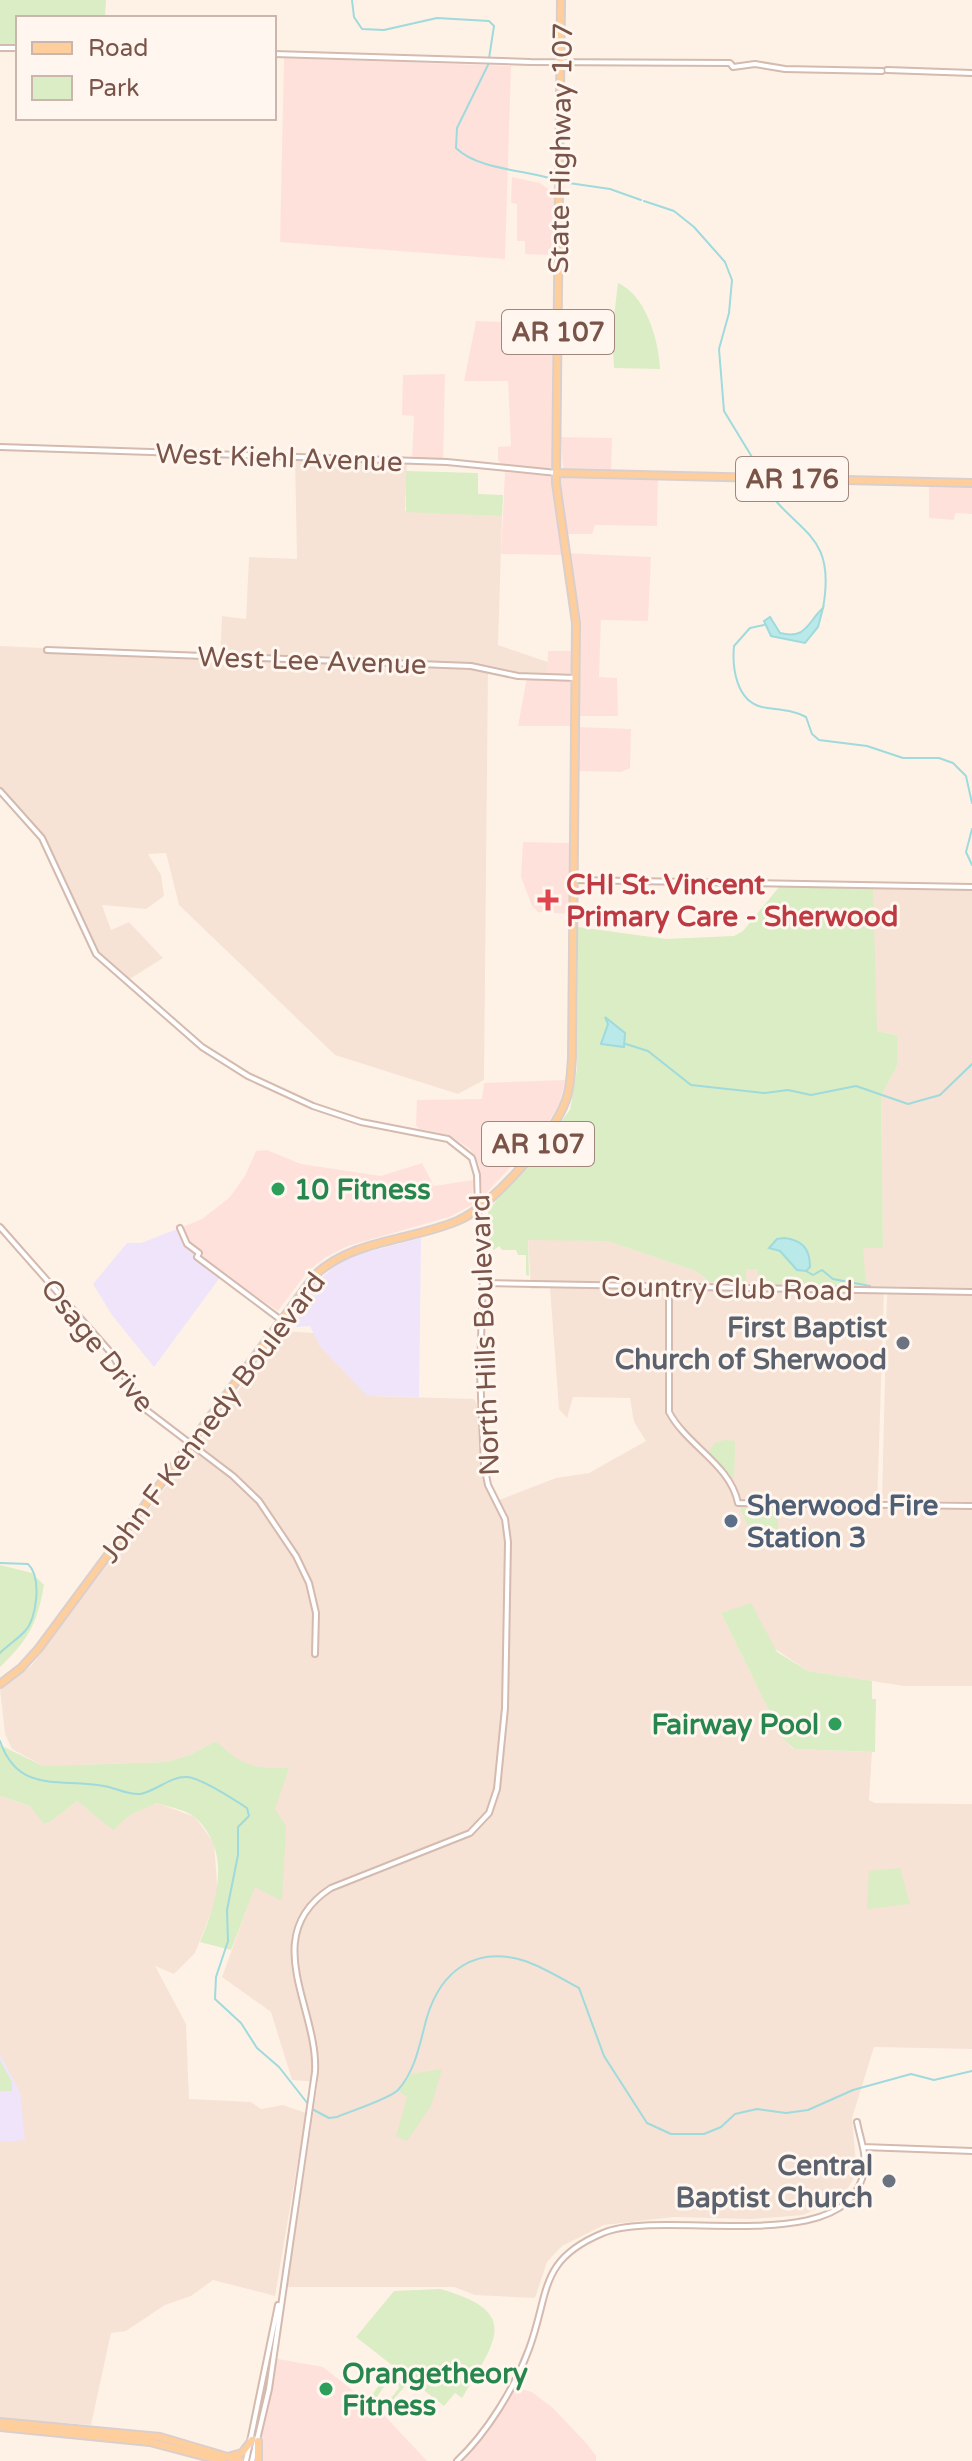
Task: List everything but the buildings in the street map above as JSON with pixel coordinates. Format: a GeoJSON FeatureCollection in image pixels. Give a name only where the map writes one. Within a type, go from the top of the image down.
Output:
{"type":"FeatureCollection","features":[{"type":"Feature","properties":{"kind":"main road","name":"State Highway 107"},"geometry":{"type":"LineString","coordinates":[[561,0],[557,473],[576,610],[576,678]]}},
{"type":"Feature","properties":{"kind":"main road","name":"AR 176"},"geometry":{"type":"LineString","coordinates":[[557,473],[972,483]]}},
{"type":"Feature","properties":{"kind":"main road","name":"John F Kennedy Boulevard"},"geometry":{"type":"LineString","coordinates":[[0,1684],[32,1657],[313,1278],[336,1259],[448,1225],[478,1210],[546,1135],[567,1098],[571,1073],[576,678]]}},
{"type":"Feature","properties":{"kind":"main road"},"geometry":{"type":"LineString","coordinates":[[0,2424],[150,2442],[223,2460],[249,2461],[255,2440]]}},
{"type":"Feature","properties":{"kind":"main road"},"geometry":{"type":"LineString","coordinates":[[223,2460],[242,2453],[255,2440]]}},
{"type":"Feature","properties":{"kind":"street"},"geometry":{"type":"LineString","coordinates":[[276,54],[487,61],[734,63],[785,69],[972,73]]}},
{"type":"Feature","properties":{"kind":"street","name":"West Kiehl Avenue"},"geometry":{"type":"LineString","coordinates":[[0,447],[447,462],[557,473]]}},
{"type":"Feature","properties":{"kind":"street","name":"West Lee Avenue"},"geometry":{"type":"LineString","coordinates":[[47,650],[471,666],[518,676],[576,678]]}},
{"type":"Feature","properties":{"kind":"street","name":"North Hills Boulevard"},"geometry":{"type":"LineString","coordinates":[[0,791],[42,838],[88,941],[123,981],[202,1047],[268,1086],[348,1119],[458,1144],[476,1169],[478,1210],[484,1243],[480,1373],[485,1471],[505,1519],[508,1542],[505,1708],[496,1795],[489,1813],[470,1833],[336,1886],[320,1896],[305,1914],[297,1934],[295,1968],[315,2053],[311,2100],[279,2303],[249,2461]]}},
{"type":"Feature","properties":{"kind":"street"},"geometry":{"type":"LineString","coordinates":[[573,880],[972,887]]}},
{"type":"Feature","properties":{"kind":"street","name":"Osage Drive"},"geometry":{"type":"LineString","coordinates":[[0,1227],[112,1354],[141,1406],[252,1493],[296,1556],[313,1598],[315,1654]]}},
{"type":"Feature","properties":{"kind":"street"},"geometry":{"type":"LineString","coordinates":[[180,1228],[187,1244],[199,1253],[197,1257],[281,1321]]}},
{"type":"Feature","properties":{"kind":"street","name":"Country Club Road"},"geometry":{"type":"LineString","coordinates":[[483,1283],[972,1292]]}},
{"type":"Feature","properties":{"kind":"street"},"geometry":{"type":"LineString","coordinates":[[669,1288],[669,1412],[728,1477],[736,1490],[738,1503],[972,1506]]}},
{"type":"Feature","properties":{"kind":"street"},"geometry":{"type":"LineString","coordinates":[[457,2461],[477,2437],[515,2378],[532,2341],[547,2278],[569,2250],[604,2232],[621,2228],[681,2223],[773,2225],[809,2220],[839,2208],[854,2194],[864,2173],[858,2125]]}},
{"type":"Feature","properties":{"kind":"street"},"geometry":{"type":"LineString","coordinates":[[863,2147],[972,2151]]}},
{"type":"Feature","properties":{"kind":"shaded area"},"geometry":{"type":"Polygon","coordinates":[[[284,58],[511,66],[505,259],[280,242],[284,58]]]}},
{"type":"Feature","properties":{"kind":"shaded area"},"geometry":{"type":"Polygon","coordinates":[[[512,177],[540,183],[554,193],[554,255],[525,254],[525,241],[517,241],[517,204],[511,203],[512,177]]]}},
{"type":"Feature","properties":{"kind":"shaded area"},"geometry":{"type":"Polygon","coordinates":[[[476,321],[552,324],[552,465],[549,469],[503,467],[498,460],[498,447],[511,446],[508,381],[464,381],[476,321]]]}},
{"type":"Feature","properties":{"kind":"shaded area"},"geometry":{"type":"Polygon","coordinates":[[[445,374],[443,462],[412,461],[414,416],[402,415],[403,375],[445,374]]]}},
{"type":"Feature","properties":{"kind":"shaded area"},"geometry":{"type":"Polygon","coordinates":[[[561,437],[612,438],[611,471],[563,469],[561,437]]]}},
{"type":"Feature","properties":{"kind":"shaded area"},"geometry":{"type":"Polygon","coordinates":[[[295,457],[407,461],[405,511],[502,516],[498,645],[548,662],[548,677],[488,670],[484,1080],[458,1094],[335,1055],[179,905],[166,853],[148,854],[161,875],[164,896],[146,909],[102,905],[111,930],[129,922],[163,958],[125,982],[92,948],[39,833],[0,790],[0,646],[220,656],[222,616],[246,619],[249,557],[297,559],[295,457]]]}},
{"type":"Feature","properties":{"kind":"shaded area"},"geometry":{"type":"Polygon","coordinates":[[[505,472],[551,476],[564,555],[501,554],[505,472]]]}},
{"type":"Feature","properties":{"kind":"shaded area"},"geometry":{"type":"Polygon","coordinates":[[[559,476],[658,476],[657,526],[595,525],[592,534],[568,534],[559,476]]]}},
{"type":"Feature","properties":{"kind":"shaded area"},"geometry":{"type":"Polygon","coordinates":[[[929,482],[972,483],[972,514],[955,513],[954,520],[929,518],[929,482]]]}},
{"type":"Feature","properties":{"kind":"shaded area"},"geometry":{"type":"Polygon","coordinates":[[[567,553],[651,557],[648,621],[601,620],[599,677],[617,678],[618,716],[576,716],[575,726],[518,726],[527,677],[547,677],[548,651],[576,651],[567,553]]]}},
{"type":"Feature","properties":{"kind":"shaded area"},"geometry":{"type":"Polygon","coordinates":[[[578,727],[631,729],[630,768],[621,772],[579,771],[578,727]]]}},
{"type":"Feature","properties":{"kind":"shaded area"},"geometry":{"type":"Polygon","coordinates":[[[523,842],[569,843],[569,914],[538,912],[532,906],[521,877],[523,842]]]}},
{"type":"Feature","properties":{"kind":"shaded area"},"geometry":{"type":"Polygon","coordinates":[[[872,885],[972,887],[972,1288],[870,1286],[884,1291],[877,1508],[972,1509],[972,1686],[904,1686],[808,1671],[721,1613],[783,1739],[793,1749],[872,1752],[869,1800],[875,1803],[972,1804],[972,2049],[874,2047],[852,2118],[857,2174],[841,2198],[803,2215],[751,2219],[674,2217],[604,2225],[562,2246],[547,2262],[535,2298],[475,2295],[454,2287],[287,2287],[318,2082],[292,2080],[271,2012],[222,1977],[255,1886],[282,1900],[275,1809],[266,1768],[239,1763],[216,1741],[192,1754],[167,1762],[43,1766],[12,1749],[5,1734],[0,1689],[31,1666],[283,1331],[314,1333],[320,1346],[368,1396],[474,1399],[479,1408],[482,1475],[494,1502],[556,1478],[589,1473],[646,1441],[634,1422],[630,1398],[573,1397],[567,1418],[559,1409],[550,1288],[531,1289],[528,1239],[607,1241],[696,1271],[710,1282],[745,1283],[746,1269],[759,1269],[759,1284],[863,1248],[883,1247],[881,1096],[897,1066],[897,1035],[873,1030],[872,885]]]}},
{"type":"Feature","properties":{"kind":"shaded area"},"geometry":{"type":"Polygon","coordinates":[[[565,1080],[560,1103],[543,1131],[483,1197],[479,1165],[470,1149],[449,1135],[419,1129],[416,1125],[417,1100],[482,1099],[484,1083],[565,1080]]]}},
{"type":"Feature","properties":{"kind":"shaded area"},"geometry":{"type":"Polygon","coordinates":[[[267,1150],[301,1164],[381,1176],[422,1163],[434,1186],[473,1180],[472,1205],[449,1217],[348,1246],[326,1257],[307,1272],[278,1311],[197,1257],[180,1228],[202,1219],[229,1198],[245,1176],[256,1151],[267,1150]]]}},
{"type":"Feature","properties":{"kind":"shaded area"},"geometry":{"type":"Polygon","coordinates":[[[180,1228],[187,1244],[199,1253],[197,1257],[221,1276],[154,1367],[112,1315],[93,1284],[127,1243],[141,1243],[180,1228]]]}},
{"type":"Feature","properties":{"kind":"shaded area"},"geometry":{"type":"Polygon","coordinates":[[[421,1238],[419,1397],[367,1396],[320,1346],[310,1326],[297,1327],[288,1320],[316,1283],[337,1264],[356,1255],[421,1238]]]}},
{"type":"Feature","properties":{"kind":"shaded area"},"geometry":{"type":"Polygon","coordinates":[[[890,1292],[972,1294],[972,1502],[882,1499],[887,1295],[890,1292]]]}},
{"type":"Feature","properties":{"kind":"shaded area"},"geometry":{"type":"Polygon","coordinates":[[[0,1796],[30,1806],[50,1822],[77,1801],[113,1829],[130,1815],[157,1803],[195,1817],[214,1843],[218,1895],[195,1953],[174,1974],[155,1966],[186,2024],[189,2099],[251,2102],[261,2109],[283,2105],[306,2113],[275,2296],[213,2280],[191,2296],[165,2305],[126,2331],[111,2333],[91,2425],[0,2418],[0,1796]]]}},
{"type":"Feature","properties":{"kind":"shaded area"},"geometry":{"type":"Polygon","coordinates":[[[0,2054],[20,2092],[25,2140],[0,2142],[0,2054]]]}},
{"type":"Feature","properties":{"kind":"shaded area"},"geometry":{"type":"Polygon","coordinates":[[[273,2358],[323,2367],[383,2414],[427,2461],[259,2461],[257,2455],[273,2358]]]}},
{"type":"Feature","properties":{"kind":"shaded area"},"geometry":{"type":"Polygon","coordinates":[[[510,2386],[532,2392],[553,2408],[587,2444],[596,2461],[456,2461],[480,2433],[510,2386]]]}},
{"type":"Feature","properties":{"kind":"green space"},"geometry":{"type":"Polygon","coordinates":[[[0,0],[106,0],[105,16],[16,16],[16,48],[0,48],[0,0]]]}},
{"type":"Feature","properties":{"kind":"green space"},"geometry":{"type":"Polygon","coordinates":[[[618,283],[636,298],[649,320],[660,369],[614,368],[612,333],[618,283]]]}},
{"type":"Feature","properties":{"kind":"green space"},"geometry":{"type":"Polygon","coordinates":[[[406,471],[478,473],[478,494],[503,495],[502,516],[406,512],[406,471]]]}},
{"type":"Feature","properties":{"kind":"green space"},"geometry":{"type":"Polygon","coordinates":[[[853,885],[873,889],[877,1031],[897,1035],[897,1066],[881,1096],[883,1248],[863,1248],[866,1285],[759,1284],[758,1269],[746,1269],[746,1283],[710,1282],[696,1271],[607,1241],[528,1240],[529,1276],[526,1275],[526,1255],[518,1255],[516,1250],[502,1250],[499,1246],[494,1250],[489,1247],[488,1211],[570,1110],[577,1069],[578,927],[666,939],[734,936],[743,931],[779,887],[853,885]]]}},
{"type":"Feature","properties":{"kind":"green space"},"geometry":{"type":"Polygon","coordinates":[[[735,1441],[734,1479],[707,1453],[715,1443],[735,1441]]]}},
{"type":"Feature","properties":{"kind":"green space"},"geometry":{"type":"Polygon","coordinates":[[[738,1503],[778,1504],[778,1533],[755,1542],[738,1503]]]}},
{"type":"Feature","properties":{"kind":"green space"},"geometry":{"type":"Polygon","coordinates":[[[0,1565],[32,1573],[44,1585],[30,1630],[0,1667],[0,1565]]]}},
{"type":"Feature","properties":{"kind":"green space"},"geometry":{"type":"Polygon","coordinates":[[[751,1603],[777,1652],[808,1671],[872,1681],[872,1699],[876,1699],[875,1752],[794,1749],[783,1739],[721,1613],[751,1603]]]}},
{"type":"Feature","properties":{"kind":"green space"},"geometry":{"type":"Polygon","coordinates":[[[216,1741],[233,1756],[249,1764],[289,1768],[275,1809],[286,1826],[282,1901],[255,1887],[231,1950],[200,1942],[216,1895],[218,1863],[208,1833],[193,1816],[157,1803],[130,1815],[113,1830],[77,1801],[50,1822],[43,1823],[30,1806],[0,1796],[0,1745],[43,1766],[167,1762],[192,1754],[216,1741]]]}},
{"type":"Feature","properties":{"kind":"green space"},"geometry":{"type":"Polygon","coordinates":[[[900,1868],[910,1904],[867,1909],[869,1871],[900,1868]]]}},
{"type":"Feature","properties":{"kind":"green space"},"geometry":{"type":"Polygon","coordinates":[[[0,2060],[12,2082],[12,2091],[0,2091],[0,2060]]]}},
{"type":"Feature","properties":{"kind":"green space"},"geometry":{"type":"Polygon","coordinates":[[[442,2069],[431,2106],[407,2141],[396,2136],[407,2097],[399,2091],[411,2074],[442,2069]]]}},
{"type":"Feature","properties":{"kind":"green space"},"geometry":{"type":"Polygon","coordinates":[[[440,2289],[483,2308],[492,2319],[494,2331],[484,2360],[462,2398],[455,2393],[444,2406],[356,2337],[394,2291],[440,2289]]]}},
{"type":"Feature","properties":{"kind":"green space"},"geometry":{"type":"Polygon","coordinates":[[[388,2373],[395,2378],[388,2380],[374,2402],[383,2408],[399,2388],[398,2382],[405,2386],[382,2413],[366,2403],[388,2373]]]}},
{"type":"Feature","properties":{"kind":"water"},"geometry":{"type":"Polygon","coordinates":[[[823,608],[818,627],[805,643],[771,636],[764,621],[770,617],[780,633],[796,634],[802,632],[823,608]]]}},
{"type":"Feature","properties":{"kind":"water"},"geometry":{"type":"Polygon","coordinates":[[[605,1017],[625,1033],[624,1047],[601,1044],[608,1024],[605,1017]]]}},
{"type":"Feature","properties":{"kind":"water"},"geometry":{"type":"Polygon","coordinates":[[[777,1239],[800,1243],[807,1250],[810,1267],[806,1271],[797,1270],[780,1251],[769,1248],[777,1239]]]}},
{"type":"Feature","properties":{"kind":"waterway"},"geometry":{"type":"LineString","coordinates":[[352,0],[354,17],[362,29],[384,30],[437,18],[489,21],[494,26],[488,65],[457,128],[456,148],[477,161],[556,180]]}},
{"type":"Feature","properties":{"kind":"waterway"},"geometry":{"type":"LineString","coordinates":[[562,182],[610,189],[641,200]]}},
{"type":"Feature","properties":{"kind":"waterway"},"geometry":{"type":"LineString","coordinates":[[644,201],[674,211],[694,227],[725,262],[732,280],[729,313],[719,349],[724,411],[755,462],[756,471]]}},
{"type":"Feature","properties":{"kind":"waterway"},"geometry":{"type":"LineString","coordinates":[[761,481],[818,548],[824,563],[826,582],[823,608]]}},
{"type":"Feature","properties":{"kind":"waterway"},"geometry":{"type":"LineString","coordinates":[[764,625],[750,628],[734,646],[735,673],[741,691],[753,704],[806,717],[812,734],[819,740],[867,746],[903,758],[939,758],[953,763],[966,776],[972,803]]}},
{"type":"Feature","properties":{"kind":"waterway"},"geometry":{"type":"LineString","coordinates":[[972,829],[966,852],[972,865]]}},
{"type":"Feature","properties":{"kind":"waterway"},"geometry":{"type":"LineString","coordinates":[[626,1044],[648,1051],[691,1085],[765,1093],[788,1090],[811,1095],[856,1086],[908,1104],[940,1095],[972,1064]]}},
{"type":"Feature","properties":{"kind":"waterway"},"geometry":{"type":"LineString","coordinates":[[806,1271],[813,1275],[822,1270],[833,1279],[870,1286]]}},
{"type":"Feature","properties":{"kind":"waterway"},"geometry":{"type":"LineString","coordinates":[[0,1563],[28,1564],[36,1588],[35,1608],[29,1625],[0,1653]]}},
{"type":"Feature","properties":{"kind":"waterway"},"geometry":{"type":"LineString","coordinates":[[0,1741],[8,1758],[18,1769],[42,1780],[104,1786],[140,1794],[187,1777],[209,1785],[247,1808],[249,1816],[238,1827],[238,1855],[227,1910],[228,1941],[216,1977],[215,1999],[241,2023],[257,2048],[279,2067],[308,2104]]}},
{"type":"Feature","properties":{"kind":"waterway"},"geometry":{"type":"LineString","coordinates":[[312,2109],[329,2118],[337,2117],[398,2090],[413,2065],[427,2017],[441,1987],[462,1966],[491,1957],[525,1961],[579,1988],[604,2056],[647,2123],[671,2134],[704,2134],[721,2127],[735,2114],[757,2109],[786,2113],[808,2110],[853,2090],[911,2074],[934,2080],[972,2071]]}},
{"type":"Feature","properties":{"kind":"place","name":"CHI St. Vincent Primary Care - Sherwood"},"geometry":{"type":"Point","coordinates":[548,900]}},
{"type":"Feature","properties":{"kind":"place","name":"10 Fitness"},"geometry":{"type":"Point","coordinates":[278,1189]}},
{"type":"Feature","properties":{"kind":"place","name":"First Baptist Church of Sherwood"},"geometry":{"type":"Point","coordinates":[903,1343]}},
{"type":"Feature","properties":{"kind":"place","name":"Sherwood Fire Station 3"},"geometry":{"type":"Point","coordinates":[731,1521]}},
{"type":"Feature","properties":{"kind":"place","name":"Fairway Pool"},"geometry":{"type":"Point","coordinates":[835,1724]}},
{"type":"Feature","properties":{"kind":"place","name":"Central Baptist Church"},"geometry":{"type":"Point","coordinates":[889,2181]}},
{"type":"Feature","properties":{"kind":"place","name":"Orangetheory Fitness"},"geometry":{"type":"Point","coordinates":[326,2389]}}]}
